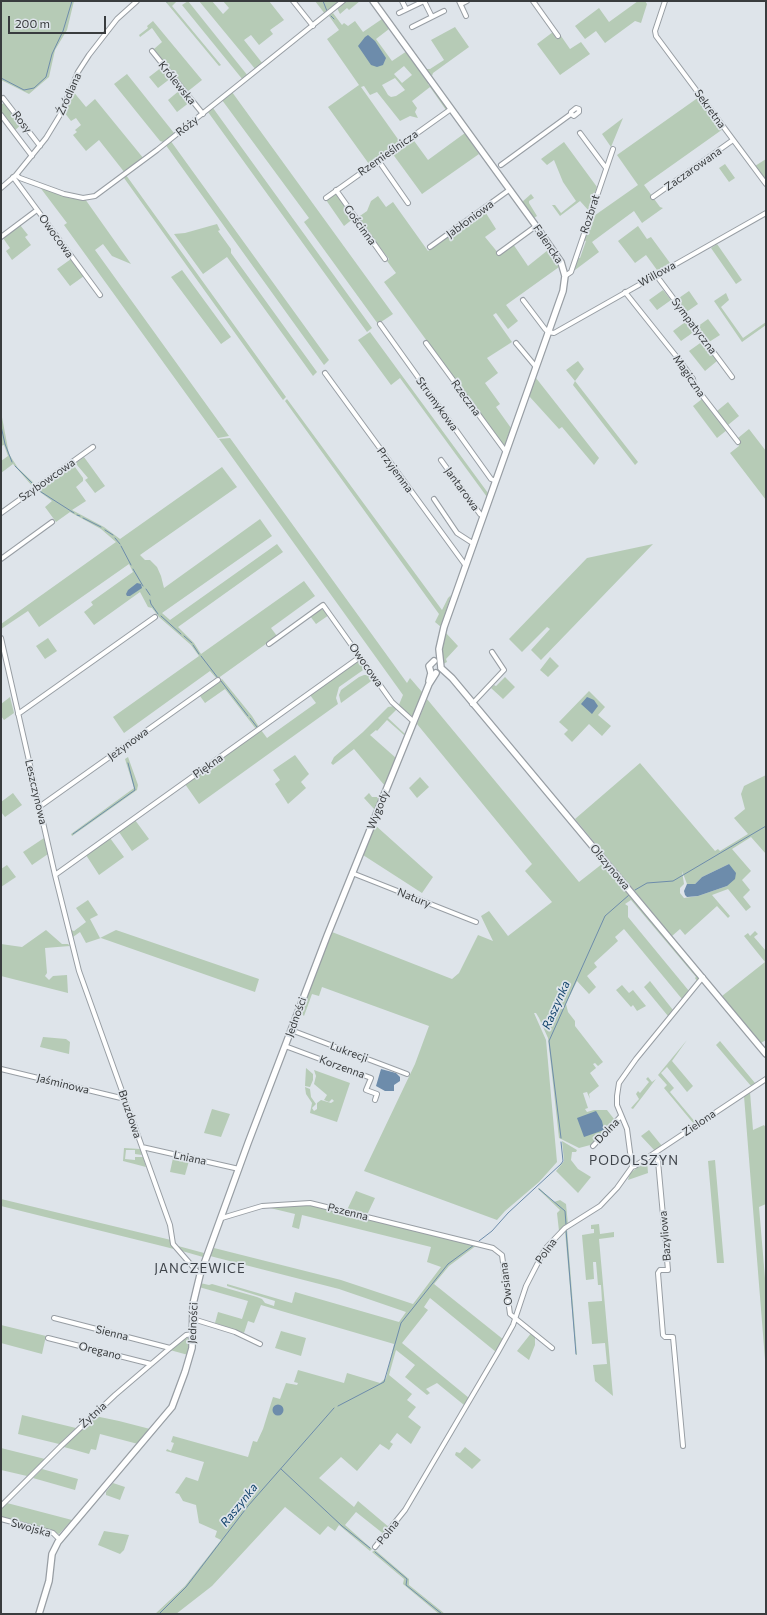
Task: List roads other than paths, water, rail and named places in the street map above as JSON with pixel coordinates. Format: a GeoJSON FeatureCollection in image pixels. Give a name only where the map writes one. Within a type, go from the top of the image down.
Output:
{"type":"FeatureCollection","features":[{"type":"Feature","properties":{"kind":"street","name":"Źródlana"},"geometry":{"type":"LineString","coordinates":[[1,188],[14,176],[40,146],[60,115],[78,72],[89,55],[117,19],[137,1]]}},
{"type":"Feature","properties":{"kind":"street"},"geometry":{"type":"LineString","coordinates":[[293,1],[313,26]]}},
{"type":"Feature","properties":{"kind":"street","name":"Róży"},"geometry":{"type":"LineString","coordinates":[[14,176],[64,194],[83,198],[95,196],[202,114],[343,1]]}},
{"type":"Feature","properties":{"kind":"street","name":"Falencka"},"geometry":{"type":"LineString","coordinates":[[373,1],[536,226],[561,262],[565,276],[563,291],[465,568]]}},
{"type":"Feature","properties":{"kind":"street"},"geometry":{"type":"LineString","coordinates":[[402,1],[406,9]]}},
{"type":"Feature","properties":{"kind":"street"},"geometry":{"type":"LineString","coordinates":[[399,13],[424,1],[432,17]]}},
{"type":"Feature","properties":{"kind":"street"},"geometry":{"type":"LineString","coordinates":[[466,16],[460,2],[467,1]]}},
{"type":"Feature","properties":{"kind":"street"},"geometry":{"type":"LineString","coordinates":[[533,1],[558,36]]}},
{"type":"Feature","properties":{"kind":"street","name":"Sekretna"},"geometry":{"type":"LineString","coordinates":[[665,1],[656,25],[656,34],[766,184]]}},
{"type":"Feature","properties":{"kind":"street"},"geometry":{"type":"LineString","coordinates":[[412,26],[444,11]]}},
{"type":"Feature","properties":{"kind":"street","name":"Królewska"},"geometry":{"type":"LineString","coordinates":[[152,52],[202,114]]}},
{"type":"Feature","properties":{"kind":"street","name":"Rosy"},"geometry":{"type":"LineString","coordinates":[[3,98],[40,146]]}},
{"type":"Feature","properties":{"kind":"street","name":"Rzemieślnicza"},"geometry":{"type":"LineString","coordinates":[[326,198],[451,109]]}},
{"type":"Feature","properties":{"kind":"street"},"geometry":{"type":"LineString","coordinates":[[501,164],[571,114]]}},
{"type":"Feature","properties":{"kind":"street"},"geometry":{"type":"LineString","coordinates":[[1,115],[32,156]]}},
{"type":"Feature","properties":{"kind":"street"},"geometry":{"type":"LineString","coordinates":[[580,133],[606,168]]}},
{"type":"Feature","properties":{"kind":"street","name":"Zaczarowana"},"geometry":{"type":"LineString","coordinates":[[653,197],[733,140]]}},
{"type":"Feature","properties":{"kind":"street","name":"Rozbrat"},"geometry":{"type":"LineString","coordinates":[[565,276],[571,272],[613,150]]}},
{"type":"Feature","properties":{"kind":"street"},"geometry":{"type":"LineString","coordinates":[[378,160],[408,203]]}},
{"type":"Feature","properties":{"kind":"street","name":"Owocowa"},"geometry":{"type":"LineString","coordinates":[[14,176],[37,210],[100,295]]}},
{"type":"Feature","properties":{"kind":"street","name":"Gościnna"},"geometry":{"type":"LineString","coordinates":[[336,190],[385,259]]}},
{"type":"Feature","properties":{"kind":"street","name":"Jabłoniowa"},"geometry":{"type":"LineString","coordinates":[[430,247],[509,190]]}},
{"type":"Feature","properties":{"kind":"street"},"geometry":{"type":"LineString","coordinates":[[1,237],[37,210]]}},
{"type":"Feature","properties":{"kind":"street","name":"Willowa"},"geometry":{"type":"LineString","coordinates":[[548,332],[554,333],[766,213]]}},
{"type":"Feature","properties":{"kind":"street"},"geometry":{"type":"LineString","coordinates":[[499,253],[536,226]]}},
{"type":"Feature","properties":{"kind":"street","name":"Sympatyczna"},"geometry":{"type":"LineString","coordinates":[[656,275],[732,377]]}},
{"type":"Feature","properties":{"kind":"street","name":"Magiczna"},"geometry":{"type":"LineString","coordinates":[[625,292],[680,361],[693,379],[694,385],[738,442]]}},
{"type":"Feature","properties":{"kind":"street"},"geometry":{"type":"LineString","coordinates":[[523,300],[548,332]]}},
{"type":"Feature","properties":{"kind":"street","name":"Strumykowa"},"geometry":{"type":"LineString","coordinates":[[380,324],[491,479],[496,481]]}},
{"type":"Feature","properties":{"kind":"street","name":"Rzeczna"},"geometry":{"type":"LineString","coordinates":[[426,343],[506,452]]}},
{"type":"Feature","properties":{"kind":"street"},"geometry":{"type":"LineString","coordinates":[[516,343],[536,367]]}},
{"type":"Feature","properties":{"kind":"street","name":"Przyjemna"},"geometry":{"type":"LineString","coordinates":[[325,373],[465,568]]}},
{"type":"Feature","properties":{"kind":"street","name":"Szybowcowa"},"geometry":{"type":"LineString","coordinates":[[1,513],[93,447]]}},
{"type":"Feature","properties":{"kind":"street","name":"Jantarowa"},"geometry":{"type":"LineString","coordinates":[[441,460],[483,516]]}},
{"type":"Feature","properties":{"kind":"street"},"geometry":{"type":"LineString","coordinates":[[434,499],[458,533],[474,544]]}},
{"type":"Feature","properties":{"kind":"street"},"geometry":{"type":"LineString","coordinates":[[1,559],[52,522]]}},
{"type":"Feature","properties":{"kind":"street","name":"Wygody"},"geometry":{"type":"LineString","coordinates":[[327,936],[436,668],[444,628],[465,568]]}},
{"type":"Feature","properties":{"kind":"street","name":"Owocowa"},"geometry":{"type":"LineString","coordinates":[[269,644],[323,605],[392,702],[414,722]]}},
{"type":"Feature","properties":{"kind":"street"},"geometry":{"type":"LineString","coordinates":[[18,714],[155,617]]}},
{"type":"Feature","properties":{"kind":"street","name":"Leszczynowa"},"geometry":{"type":"LineString","coordinates":[[1,639],[3,655],[72,946]]}},
{"type":"Feature","properties":{"kind":"street"},"geometry":{"type":"LineString","coordinates":[[472,704],[504,670],[492,652]]}},
{"type":"Feature","properties":{"kind":"street","name":"Piękna"},"geometry":{"type":"LineString","coordinates":[[55,875],[360,657]]}},
{"type":"Feature","properties":{"kind":"street","name":"Olszynowa"},"geometry":{"type":"LineString","coordinates":[[436,668],[453,680],[766,1054]]}},
{"type":"Feature","properties":{"kind":"street","name":"Jeżynowa"},"geometry":{"type":"LineString","coordinates":[[39,807],[218,680]]}},
{"type":"Feature","properties":{"kind":"street","name":"Natury"},"geometry":{"type":"LineString","coordinates":[[352,873],[476,922]]}},
{"type":"Feature","properties":{"kind":"street","name":"Jedności"},"geometry":{"type":"LineString","coordinates":[[39,1614],[49,1581],[52,1554],[59,1539],[168,1413],[189,1361],[193,1334],[193,1304],[200,1275],[327,936]]}},
{"type":"Feature","properties":{"kind":"street","name":"Bruzdowa"},"geometry":{"type":"LineString","coordinates":[[72,946],[170,1224],[173,1244],[200,1275]]}},
{"type":"Feature","properties":{"kind":"street"},"geometry":{"type":"LineString","coordinates":[[632,1167],[627,1129],[621,1116],[617,1096],[619,1083],[636,1059],[703,978]]}},
{"type":"Feature","properties":{"kind":"street","name":"Lukrecji"},"geometry":{"type":"LineString","coordinates":[[291,1030],[406,1074]]}},
{"type":"Feature","properties":{"kind":"street","name":"Korzenna"},"geometry":{"type":"LineString","coordinates":[[285,1046],[371,1078],[366,1090],[377,1094],[375,1100]]}},
{"type":"Feature","properties":{"kind":"street","name":"Jaśminowa"},"geometry":{"type":"LineString","coordinates":[[1,1069],[125,1099]]}},
{"type":"Feature","properties":{"kind":"street","name":"Zielona"},"geometry":{"type":"LineString","coordinates":[[632,1167],[654,1154],[766,1079]]}},
{"type":"Feature","properties":{"kind":"street","name":"Dolna"},"geometry":{"type":"LineString","coordinates":[[593,1146],[621,1116]]}},
{"type":"Feature","properties":{"kind":"street","name":"Lniana"},"geometry":{"type":"LineString","coordinates":[[142,1147],[239,1169]]}},
{"type":"Feature","properties":{"kind":"street","name":"Bazyliowa"},"geometry":{"type":"LineString","coordinates":[[654,1154],[658,1161],[668,1270],[660,1270],[658,1273],[663,1335],[666,1337],[673,1337],[682,1446]]}},
{"type":"Feature","properties":{"kind":"street","name":"Polna"},"geometry":{"type":"LineString","coordinates":[[375,1547],[405,1510],[498,1352],[516,1319],[530,1276],[548,1244],[565,1228],[600,1206],[617,1188],[632,1167]]}},
{"type":"Feature","properties":{"kind":"street","name":"Pszenna"},"geometry":{"type":"LineString","coordinates":[[222,1218],[262,1206],[310,1203],[474,1242]]}},
{"type":"Feature","properties":{"kind":"street","name":"Owsiana"},"geometry":{"type":"LineString","coordinates":[[474,1242],[493,1248],[502,1253],[509,1311],[516,1319]]}},
{"type":"Feature","properties":{"kind":"street","name":"Sienna"},"geometry":{"type":"LineString","coordinates":[[54,1318],[170,1348]]}},
{"type":"Feature","properties":{"kind":"street"},"geometry":{"type":"LineString","coordinates":[[193,1319],[235,1332],[260,1344]]}},
{"type":"Feature","properties":{"kind":"street"},"geometry":{"type":"LineString","coordinates":[[516,1319],[552,1348]]}},
{"type":"Feature","properties":{"kind":"street","name":"Żytnia"},"geometry":{"type":"LineString","coordinates":[[1,1506],[61,1446],[151,1364],[186,1335],[193,1334]]}},
{"type":"Feature","properties":{"kind":"street","name":"Oregano"},"geometry":{"type":"LineString","coordinates":[[48,1338],[151,1364]]}},
{"type":"Feature","properties":{"kind":"street","name":"Swojska"},"geometry":{"type":"LineString","coordinates":[[1,1519],[53,1533],[59,1539]]}},
{"type":"Feature","properties":{"kind":"water"},"geometry":{"type":"Polygon","coordinates":[[[368,35],[375,41],[386,58],[383,65],[377,67],[371,65],[358,46],[368,35]]]}},
{"type":"Feature","properties":{"kind":"water"},"geometry":{"type":"Polygon","coordinates":[[[137,583],[141,584],[142,588],[130,596],[127,596],[126,594],[128,590],[137,583]]]}},
{"type":"Feature","properties":{"kind":"water"},"geometry":{"type":"Polygon","coordinates":[[[587,697],[594,700],[598,706],[592,714],[581,704],[587,697]]]}},
{"type":"Feature","properties":{"kind":"water"},"geometry":{"type":"Polygon","coordinates":[[[729,864],[736,873],[735,879],[727,886],[698,896],[687,897],[685,895],[684,891],[687,884],[695,884],[702,877],[729,864]]]}},
{"type":"Feature","properties":{"kind":"water"},"geometry":{"type":"Polygon","coordinates":[[[381,1069],[396,1073],[400,1077],[400,1081],[394,1085],[394,1091],[385,1091],[376,1086],[381,1069]]]}},
{"type":"Feature","properties":{"kind":"water"},"geometry":{"type":"Polygon","coordinates":[[[596,1111],[602,1121],[604,1130],[584,1137],[577,1118],[596,1111]]]}},
{"type":"Feature","properties":{"kind":"water"},"geometry":{"type":"Polygon","coordinates":[[[278,1404],[282,1406],[284,1410],[282,1414],[278,1416],[274,1414],[272,1410],[274,1406],[278,1404]]]}},
{"type":"Feature","properties":{"kind":"waterway"},"geometry":{"type":"LineString","coordinates":[[1,78],[24,90],[34,88],[46,77],[52,54],[63,31],[72,1]]}},
{"type":"Feature","properties":{"kind":"waterway"},"geometry":{"type":"LineString","coordinates":[[323,1],[327,11]]}},
{"type":"Feature","properties":{"kind":"waterway"},"geometry":{"type":"LineString","coordinates":[[331,16],[334,19]]}},
{"type":"Feature","properties":{"kind":"waterway"},"geometry":{"type":"LineString","coordinates":[[1,426],[5,444],[12,462]]}},
{"type":"Feature","properties":{"kind":"waterway"},"geometry":{"type":"LineString","coordinates":[[15,466],[35,486]]}},
{"type":"Feature","properties":{"kind":"waterway"},"geometry":{"type":"LineString","coordinates":[[38,490],[74,513]]}},
{"type":"Feature","properties":{"kind":"waterway"},"geometry":{"type":"LineString","coordinates":[[83,518],[101,527]]}},
{"type":"Feature","properties":{"kind":"waterway"},"geometry":{"type":"LineString","coordinates":[[105,530],[113,535]]}},
{"type":"Feature","properties":{"kind":"waterway"},"geometry":{"type":"LineString","coordinates":[[115,538],[120,544]]}},
{"type":"Feature","properties":{"kind":"waterway"},"geometry":{"type":"LineString","coordinates":[[121,546],[131,565]]}},
{"type":"Feature","properties":{"kind":"waterway"},"geometry":{"type":"LineString","coordinates":[[133,569],[143,586]]}},
{"type":"Feature","properties":{"kind":"waterway"},"geometry":{"type":"LineString","coordinates":[[146,589],[150,595]]}},
{"type":"Feature","properties":{"kind":"waterway"},"geometry":{"type":"LineString","coordinates":[[150,600],[158,614]]}},
{"type":"Feature","properties":{"kind":"waterway"},"geometry":{"type":"LineString","coordinates":[[161,616],[181,634]]}},
{"type":"Feature","properties":{"kind":"waterway"},"geometry":{"type":"LineString","coordinates":[[184,636],[192,643]]}},
{"type":"Feature","properties":{"kind":"waterway"},"geometry":{"type":"LineString","coordinates":[[193,645],[199,654]]}},
{"type":"Feature","properties":{"kind":"waterway"},"geometry":{"type":"LineString","coordinates":[[201,656],[218,678]]}},
{"type":"Feature","properties":{"kind":"waterway"},"geometry":{"type":"LineString","coordinates":[[221,681],[248,716]]}},
{"type":"Feature","properties":{"kind":"waterway"},"geometry":{"type":"LineString","coordinates":[[250,718],[257,727]]}},
{"type":"Feature","properties":{"kind":"waterway"},"geometry":{"type":"LineString","coordinates":[[73,834],[135,790],[128,763]]}},
{"type":"Feature","properties":{"kind":"waterway","name":"Raszynka"},"geometry":{"type":"LineString","coordinates":[[635,890],[647,883],[673,881],[766,826]]}},
{"type":"Feature","properties":{"kind":"waterway","name":"Raszynka"},"geometry":{"type":"LineString","coordinates":[[561,1138],[549,1041],[605,916],[629,895]]}},
{"type":"Feature","properties":{"kind":"waterway","name":"Raszynka"},"geometry":{"type":"LineString","coordinates":[[479,1241],[492,1231],[508,1213],[561,1164],[563,1161],[561,1142]]}},
{"type":"Feature","properties":{"kind":"waterway"},"geometry":{"type":"LineString","coordinates":[[539,1189],[565,1211],[566,1224]]}},
{"type":"Feature","properties":{"kind":"waterway"},"geometry":{"type":"LineString","coordinates":[[566,1230],[576,1354]]}},
{"type":"Feature","properties":{"kind":"waterway","name":"Raszynka"},"geometry":{"type":"LineString","coordinates":[[338,1406],[384,1382],[401,1323],[448,1264],[474,1245]]}},
{"type":"Feature","properties":{"kind":"waterway","name":"Raszynka"},"geometry":{"type":"LineString","coordinates":[[159,1614],[186,1587],[248,1506],[334,1408]]}},
{"type":"Feature","properties":{"kind":"waterway"},"geometry":{"type":"LineString","coordinates":[[281,1469],[342,1526],[370,1548]]}},
{"type":"Feature","properties":{"kind":"waterway"},"geometry":{"type":"LineString","coordinates":[[375,1552],[407,1579],[406,1585],[442,1614]]}},
{"type":"Feature","properties":{"kind":"district","name":"PODOLSZYN"},"geometry":{"type":"Point","coordinates":[634,1161]}},
{"type":"Feature","properties":{"kind":"district","name":"JANCZEWICE"},"geometry":{"type":"Point","coordinates":[200,1269]}}]}
